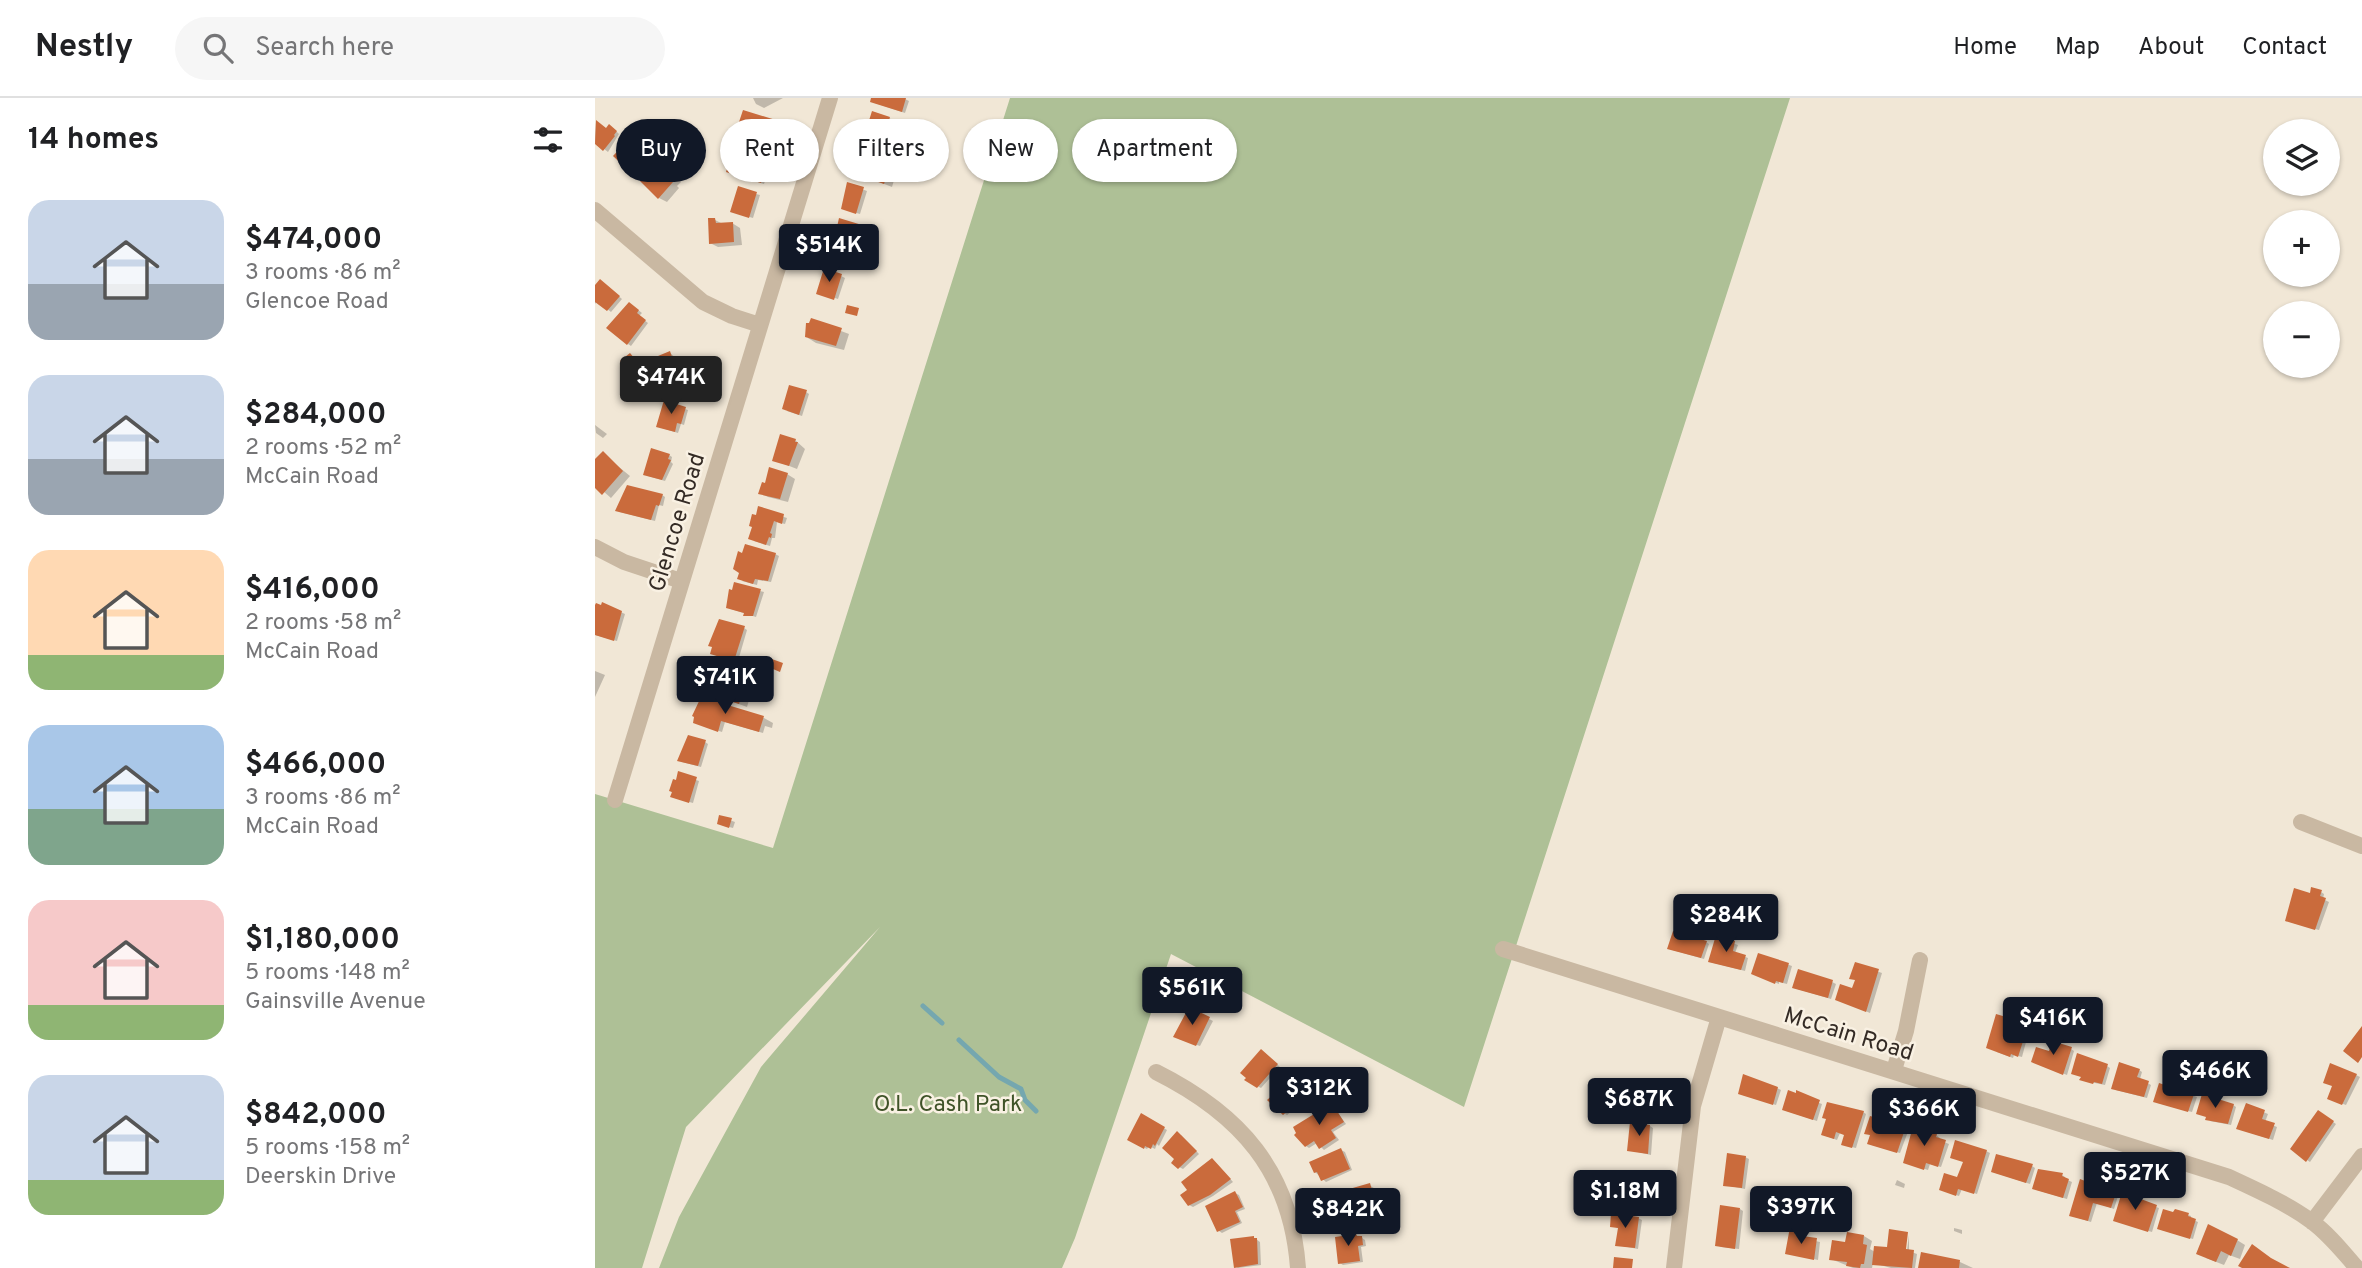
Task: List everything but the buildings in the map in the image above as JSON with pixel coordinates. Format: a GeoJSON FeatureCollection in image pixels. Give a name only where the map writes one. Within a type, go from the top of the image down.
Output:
{"type":"FeatureCollection","features":[{"type":"Feature","properties":{"kind":"street","name":"Glencoe Road"},"geometry":{"type":"LineString","coordinates":[[615,800],[830,98]]}},
{"type":"Feature","properties":{"kind":"street"},"geometry":{"type":"LineString","coordinates":[[595,210],[703,302],[732,316],[760,325]]}},
{"type":"Feature","properties":{"kind":"street"},"geometry":{"type":"LineString","coordinates":[[595,547],[624,562],[681,581]]}},
{"type":"Feature","properties":{"kind":"street"},"geometry":{"type":"LineString","coordinates":[[2301,822],[2362,846]]}},
{"type":"Feature","properties":{"kind":"street","name":"McCain Road"},"geometry":{"type":"LineString","coordinates":[[1503,949],[2207,1169],[2254,1188],[2312,1222],[2357,1268]]}},
{"type":"Feature","properties":{"kind":"street"},"geometry":{"type":"LineString","coordinates":[[1894,1070],[1906,1031],[1920,960]]}},
{"type":"Feature","properties":{"kind":"street"},"geometry":{"type":"LineString","coordinates":[[1674,1268],[1693,1106],[1719,1017]]}},
{"type":"Feature","properties":{"kind":"street"},"geometry":{"type":"LineString","coordinates":[[1156,1072],[1210,1103],[1232,1122],[1253,1146],[1270,1171],[1286,1205],[1296,1244],[1298,1268]]}},
{"type":"Feature","properties":{"kind":"street"},"geometry":{"type":"LineString","coordinates":[[2312,1222],[2362,1156]]}},
{"type":"Feature","properties":{"kind":"green space","name":"O.L. Cash Park"},"geometry":{"type":"Polygon","coordinates":[[[1010,98],[1790,98],[1464,1107],[1171,954],[1075,1238],[1062,1268],[659,1268],[679,1217],[761,1067],[880,927],[686,1127],[642,1268],[595,1268],[595,794],[773,848],[983,182],[1058,182],[1058,119],[1003,119],[1010,98]]]}},
{"type":"Feature","properties":{"kind":"waterway"},"geometry":{"type":"LineString","coordinates":[[923,1006],[942,1023]]}},
{"type":"Feature","properties":{"kind":"waterway"},"geometry":{"type":"LineString","coordinates":[[959,1040],[999,1077],[1021,1089],[1025,1100],[1036,1111]]}}]}
